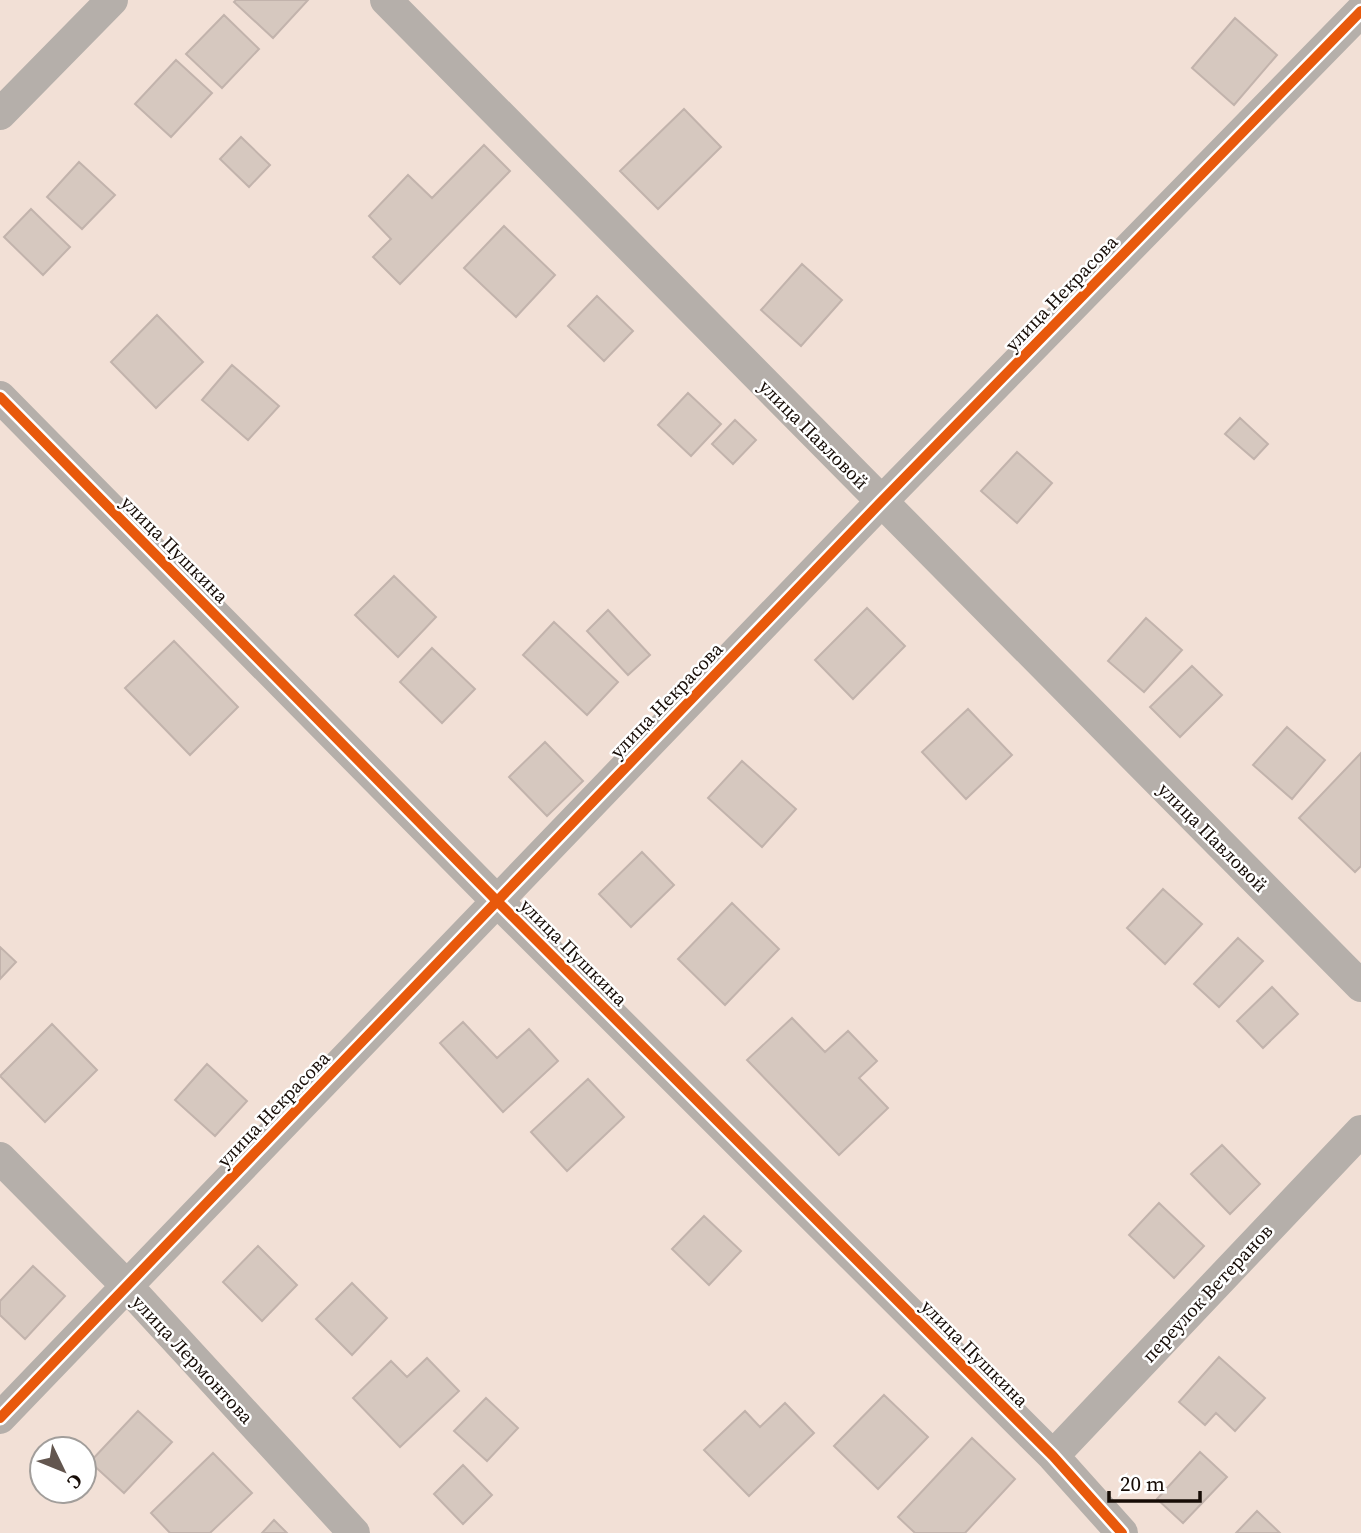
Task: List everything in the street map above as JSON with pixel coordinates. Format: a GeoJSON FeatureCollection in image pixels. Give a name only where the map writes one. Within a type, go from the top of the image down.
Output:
{"type":"FeatureCollection","features":[{"type":"Feature","properties":{"kind":"street"},"geometry":{"type":"LineString","coordinates":[[0,114],[112,0]]}},
{"type":"Feature","properties":{"kind":"street","name":"улица Павловой"},"geometry":{"type":"LineString","coordinates":[[386,0],[1361,986]]}},
{"type":"Feature","properties":{"kind":"street","name":"улица Некрасова"},"geometry":{"type":"LineString","coordinates":[[0,1418],[881,502],[1361,11]]}},
{"type":"Feature","properties":{"kind":"street","name":"улица Пушкина"},"geometry":{"type":"LineString","coordinates":[[0,397],[497,901],[1053,1455],[1122,1533]]}},
{"type":"Feature","properties":{"kind":"street","name":"переулок Ветеранов"},"geometry":{"type":"LineString","coordinates":[[1053,1455],[1361,1130]]}},
{"type":"Feature","properties":{"kind":"street","name":"улица Лермонтова"},"geometry":{"type":"LineString","coordinates":[[0,1158],[127,1286],[354,1533]]}},
{"type":"Feature","properties":{"kind":"building"},"geometry":{"type":"Polygon","coordinates":[[[308,0],[273,38],[234,2],[308,0]]]}},
{"type":"Feature","properties":{"kind":"building"},"geometry":{"type":"Polygon","coordinates":[[[224,15],[259,49],[222,88],[186,54],[224,15]]]}},
{"type":"Feature","properties":{"kind":"building"},"geometry":{"type":"Polygon","coordinates":[[[1235,18],[1277,55],[1234,105],[1192,68],[1235,18]]]}},
{"type":"Feature","properties":{"kind":"building"},"geometry":{"type":"Polygon","coordinates":[[[176,60],[212,93],[171,137],[135,104],[176,60]]]}},
{"type":"Feature","properties":{"kind":"building"},"geometry":{"type":"Polygon","coordinates":[[[684,109],[721,147],[658,209],[620,171],[684,109]]]}},
{"type":"Feature","properties":{"kind":"building"},"geometry":{"type":"Polygon","coordinates":[[[241,137],[270,165],[249,187],[220,159],[241,137]]]}},
{"type":"Feature","properties":{"kind":"building"},"geometry":{"type":"Polygon","coordinates":[[[484,145],[510,171],[400,284],[373,257],[391,239],[369,216],[408,175],[432,198],[484,145]]]}},
{"type":"Feature","properties":{"kind":"building"},"geometry":{"type":"Polygon","coordinates":[[[79,162],[115,195],[82,229],[47,197],[79,162]]]}},
{"type":"Feature","properties":{"kind":"building"},"geometry":{"type":"Polygon","coordinates":[[[31,209],[70,247],[43,275],[4,237],[31,209]]]}},
{"type":"Feature","properties":{"kind":"building"},"geometry":{"type":"Polygon","coordinates":[[[504,226],[555,275],[516,317],[464,268],[504,226]]]}},
{"type":"Feature","properties":{"kind":"building"},"geometry":{"type":"Polygon","coordinates":[[[802,264],[842,300],[801,346],[761,310],[802,264]]]}},
{"type":"Feature","properties":{"kind":"building"},"geometry":{"type":"Polygon","coordinates":[[[597,296],[633,331],[604,361],[568,326],[597,296]]]}},
{"type":"Feature","properties":{"kind":"building"},"geometry":{"type":"Polygon","coordinates":[[[157,315],[203,362],[156,408],[111,362],[157,315]]]}},
{"type":"Feature","properties":{"kind":"building"},"geometry":{"type":"Polygon","coordinates":[[[232,365],[279,406],[248,440],[202,400],[232,365]]]}},
{"type":"Feature","properties":{"kind":"building"},"geometry":{"type":"Polygon","coordinates":[[[688,393],[721,424],[691,456],[658,425],[688,393]]]}},
{"type":"Feature","properties":{"kind":"building"},"geometry":{"type":"Polygon","coordinates":[[[1240,418],[1268,444],[1254,459],[1225,434],[1240,418]]]}},
{"type":"Feature","properties":{"kind":"building"},"geometry":{"type":"Polygon","coordinates":[[[735,420],[756,440],[733,464],[712,444],[735,420]]]}},
{"type":"Feature","properties":{"kind":"building"},"geometry":{"type":"Polygon","coordinates":[[[1017,452],[1052,483],[1017,523],[981,491],[1017,452]]]}},
{"type":"Feature","properties":{"kind":"building"},"geometry":{"type":"Polygon","coordinates":[[[394,576],[436,617],[398,657],[355,615],[394,576]]]}},
{"type":"Feature","properties":{"kind":"building"},"geometry":{"type":"Polygon","coordinates":[[[867,608],[905,646],[853,699],[815,660],[867,608]]]}},
{"type":"Feature","properties":{"kind":"building"},"geometry":{"type":"Polygon","coordinates":[[[608,610],[650,655],[628,675],[587,631],[608,610]]]}},
{"type":"Feature","properties":{"kind":"building"},"geometry":{"type":"Polygon","coordinates":[[[1146,618],[1182,650],[1144,692],[1108,661],[1146,618]]]}},
{"type":"Feature","properties":{"kind":"building"},"geometry":{"type":"Polygon","coordinates":[[[554,622],[618,682],[587,715],[523,655],[554,622]]]}},
{"type":"Feature","properties":{"kind":"building"},"geometry":{"type":"Polygon","coordinates":[[[174,641],[238,707],[190,755],[125,688],[174,641]]]}},
{"type":"Feature","properties":{"kind":"building"},"geometry":{"type":"Polygon","coordinates":[[[432,648],[475,689],[442,723],[400,682],[432,648]]]}},
{"type":"Feature","properties":{"kind":"building"},"geometry":{"type":"Polygon","coordinates":[[[1192,666],[1222,695],[1180,737],[1150,707],[1192,666]]]}},
{"type":"Feature","properties":{"kind":"building"},"geometry":{"type":"Polygon","coordinates":[[[968,709],[1012,755],[966,799],[922,752],[968,709]]]}},
{"type":"Feature","properties":{"kind":"building"},"geometry":{"type":"Polygon","coordinates":[[[1287,727],[1325,760],[1292,799],[1253,765],[1287,727]]]}},
{"type":"Feature","properties":{"kind":"building"},"geometry":{"type":"Polygon","coordinates":[[[545,742],[583,781],[547,816],[509,777],[545,742]]]}},
{"type":"Feature","properties":{"kind":"building"},"geometry":{"type":"Polygon","coordinates":[[[1361,753],[1361,866],[1355,872],[1299,818],[1361,753]]]}},
{"type":"Feature","properties":{"kind":"building"},"geometry":{"type":"Polygon","coordinates":[[[742,761],[796,809],[762,847],[708,798],[742,761]]]}},
{"type":"Feature","properties":{"kind":"building"},"geometry":{"type":"Polygon","coordinates":[[[642,852],[674,885],[631,927],[599,894],[642,852]]]}},
{"type":"Feature","properties":{"kind":"building"},"geometry":{"type":"Polygon","coordinates":[[[1163,889],[1202,924],[1165,964],[1127,928],[1163,889]]]}},
{"type":"Feature","properties":{"kind":"building"},"geometry":{"type":"Polygon","coordinates":[[[732,903],[779,949],[725,1005],[678,959],[732,903]]]}},
{"type":"Feature","properties":{"kind":"building"},"geometry":{"type":"Polygon","coordinates":[[[1238,938],[1263,961],[1219,1007],[1194,984],[1238,938]]]}},
{"type":"Feature","properties":{"kind":"building"},"geometry":{"type":"Polygon","coordinates":[[[0,947],[16,962],[0,979],[0,947]]]}},
{"type":"Feature","properties":{"kind":"building"},"geometry":{"type":"Polygon","coordinates":[[[1272,987],[1298,1014],[1263,1048],[1237,1021],[1272,987]]]}},
{"type":"Feature","properties":{"kind":"building"},"geometry":{"type":"Polygon","coordinates":[[[792,1018],[825,1052],[848,1031],[877,1061],[859,1078],[888,1108],[839,1155],[747,1060],[792,1018]]]}},
{"type":"Feature","properties":{"kind":"building"},"geometry":{"type":"Polygon","coordinates":[[[463,1022],[497,1058],[529,1029],[558,1061],[503,1112],[440,1043],[463,1022]]]}},
{"type":"Feature","properties":{"kind":"building"},"geometry":{"type":"Polygon","coordinates":[[[52,1024],[97,1070],[45,1122],[0,1076],[52,1024]]]}},
{"type":"Feature","properties":{"kind":"building"},"geometry":{"type":"Polygon","coordinates":[[[207,1064],[247,1101],[215,1136],[175,1100],[207,1064]]]}},
{"type":"Feature","properties":{"kind":"building"},"geometry":{"type":"Polygon","coordinates":[[[588,1079],[624,1117],[567,1171],[531,1132],[588,1079]]]}},
{"type":"Feature","properties":{"kind":"building"},"geometry":{"type":"Polygon","coordinates":[[[1222,1145],[1260,1184],[1230,1214],[1191,1174],[1222,1145]]]}},
{"type":"Feature","properties":{"kind":"building"},"geometry":{"type":"Polygon","coordinates":[[[1159,1203],[1204,1246],[1174,1278],[1129,1235],[1159,1203]]]}},
{"type":"Feature","properties":{"kind":"building"},"geometry":{"type":"Polygon","coordinates":[[[704,1216],[741,1251],[709,1285],[672,1249],[704,1216]]]}},
{"type":"Feature","properties":{"kind":"building"},"geometry":{"type":"Polygon","coordinates":[[[258,1246],[297,1285],[262,1321],[223,1282],[258,1246]]]}},
{"type":"Feature","properties":{"kind":"building"},"geometry":{"type":"Polygon","coordinates":[[[33,1266],[65,1296],[25,1339],[0,1315],[0,1301],[33,1266]]]}},
{"type":"Feature","properties":{"kind":"building"},"geometry":{"type":"Polygon","coordinates":[[[352,1283],[387,1318],[352,1355],[316,1319],[352,1283]]]}},
{"type":"Feature","properties":{"kind":"building"},"geometry":{"type":"Polygon","coordinates":[[[1219,1357],[1265,1398],[1235,1431],[1216,1413],[1205,1425],[1179,1402],[1219,1357]]]}},
{"type":"Feature","properties":{"kind":"building"},"geometry":{"type":"Polygon","coordinates":[[[427,1358],[459,1391],[400,1447],[353,1398],[391,1361],[407,1377],[427,1358]]]}},
{"type":"Feature","properties":{"kind":"building"},"geometry":{"type":"Polygon","coordinates":[[[884,1395],[928,1437],[878,1489],[834,1446],[884,1395]]]}},
{"type":"Feature","properties":{"kind":"building"},"geometry":{"type":"Polygon","coordinates":[[[486,1398],[518,1428],[487,1461],[454,1431],[486,1398]]]}},
{"type":"Feature","properties":{"kind":"building"},"geometry":{"type":"Polygon","coordinates":[[[785,1403],[814,1433],[749,1496],[704,1450],[745,1411],[760,1427],[785,1403]]]}},
{"type":"Feature","properties":{"kind":"building"},"geometry":{"type":"Polygon","coordinates":[[[138,1411],[172,1442],[124,1493],[98,1469],[98,1454],[138,1411]]]}},
{"type":"Feature","properties":{"kind":"building"},"geometry":{"type":"Polygon","coordinates":[[[972,1438],[1015,1479],[965,1533],[915,1533],[898,1517],[972,1438]]]}},
{"type":"Feature","properties":{"kind":"building"},"geometry":{"type":"Polygon","coordinates":[[[1200,1452],[1227,1477],[1183,1523],[1157,1499],[1200,1452]]]}},
{"type":"Feature","properties":{"kind":"building"},"geometry":{"type":"Polygon","coordinates":[[[213,1453],[252,1493],[210,1533],[170,1533],[151,1513],[213,1453]]]}},
{"type":"Feature","properties":{"kind":"building"},"geometry":{"type":"Polygon","coordinates":[[[463,1465],[492,1495],[463,1524],[434,1494],[463,1465]]]}},
{"type":"Feature","properties":{"kind":"building"},"geometry":{"type":"Polygon","coordinates":[[[1257,1511],[1280,1533],[1236,1533],[1257,1511]]]}},
{"type":"Feature","properties":{"kind":"building"},"geometry":{"type":"Polygon","coordinates":[[[274,1520],[287,1533],[262,1533],[274,1520]]]}},
{"type":"Feature","properties":{"kind":"cycle path"},"geometry":{"type":"LineString","coordinates":[[0,1418],[881,502],[1361,11]]}},
{"type":"Feature","properties":{"kind":"cycle path"},"geometry":{"type":"LineString","coordinates":[[0,397],[497,901],[1053,1456],[1122,1533]]}}]}
